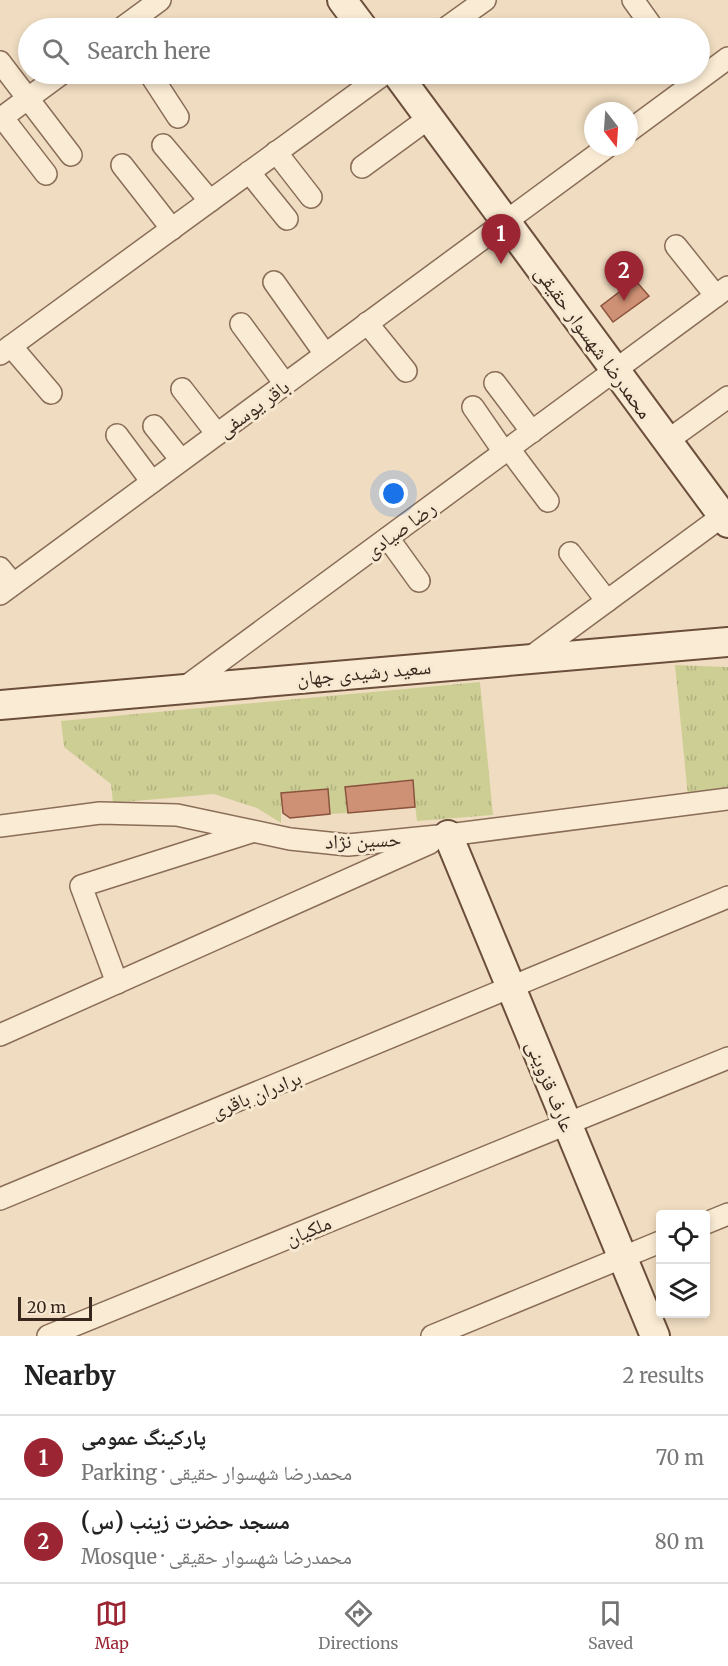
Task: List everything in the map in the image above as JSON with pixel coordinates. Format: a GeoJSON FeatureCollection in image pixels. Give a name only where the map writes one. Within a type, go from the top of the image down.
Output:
{"type":"FeatureCollection","features":[{"type":"Feature","properties":{"kind":"street"},"geometry":{"type":"LineString","coordinates":[[136,18],[160,0]]}},
{"type":"Feature","properties":{"kind":"street"},"geometry":{"type":"LineString","coordinates":[[342,0],[356,18]]}},
{"type":"Feature","properties":{"kind":"street"},"geometry":{"type":"LineString","coordinates":[[459,18],[480,2]]}},
{"type":"Feature","properties":{"kind":"street"},"geometry":{"type":"LineString","coordinates":[[640,2],[648,18]]}},
{"type":"Feature","properties":{"kind":"street"},"geometry":{"type":"LineString","coordinates":[[710,68],[728,58]]}},
{"type":"Feature","properties":{"kind":"street"},"geometry":{"type":"LineString","coordinates":[[0,62],[18,84]]}},
{"type":"Feature","properties":{"kind":"street"},"geometry":{"type":"LineString","coordinates":[[18,84],[71,155]]}},
{"type":"Feature","properties":{"kind":"street"},"geometry":{"type":"LineString","coordinates":[[46,174],[1,118],[47,84]]}},
{"type":"Feature","properties":{"kind":"street"},"geometry":{"type":"LineString","coordinates":[[157,84],[178,117]]}},
{"type":"Feature","properties":{"kind":"street"},"geometry":{"type":"LineString","coordinates":[[51,393],[6,350],[370,84]]}},
{"type":"Feature","properties":{"kind":"street","name":"محمدرضا شهسوار حقیقی"},"geometry":{"type":"LineString","coordinates":[[404,84],[667,441],[726,517]]}},
{"type":"Feature","properties":{"kind":"street"},"geometry":{"type":"LineString","coordinates":[[638,123],[683,84]]}},
{"type":"Feature","properties":{"kind":"street"},"geometry":{"type":"LineString","coordinates":[[362,167],[429,118]]}},
{"type":"Feature","properties":{"kind":"street"},"geometry":{"type":"LineString","coordinates":[[163,145],[210,201]]}},
{"type":"Feature","properties":{"kind":"street"},"geometry":{"type":"LineString","coordinates":[[276,152],[311,197]]}},
{"type":"Feature","properties":{"kind":"street","name":"باقر یوسفی"},"geometry":{"type":"LineString","coordinates":[[4,582],[152,482],[595,156]]}},
{"type":"Feature","properties":{"kind":"street"},"geometry":{"type":"LineString","coordinates":[[122,165],[172,228]]}},
{"type":"Feature","properties":{"kind":"street"},"geometry":{"type":"LineString","coordinates":[[249,172],[287,219]]}},
{"type":"Feature","properties":{"kind":"street"},"geometry":{"type":"LineString","coordinates":[[676,246],[722,292]]}},
{"type":"Feature","properties":{"kind":"street"},"geometry":{"type":"LineString","coordinates":[[274,282],[325,354]]}},
{"type":"Feature","properties":{"kind":"street","name":"رضا صیادی"},"geometry":{"type":"LineString","coordinates":[[184,687],[722,292]]}},
{"type":"Feature","properties":{"kind":"street"},"geometry":{"type":"LineString","coordinates":[[367,323],[406,371]]}},
{"type":"Feature","properties":{"kind":"street"},"geometry":{"type":"LineString","coordinates":[[241,324],[285,384]]}},
{"type":"Feature","properties":{"kind":"street"},"geometry":{"type":"LineString","coordinates":[[495,383],[532,432]]}},
{"type":"Feature","properties":{"kind":"street"},"geometry":{"type":"LineString","coordinates":[[182,389],[217,434]]}},
{"type":"Feature","properties":{"kind":"street"},"geometry":{"type":"LineString","coordinates":[[667,441],[728,397]]}},
{"type":"Feature","properties":{"kind":"street"},"geometry":{"type":"LineString","coordinates":[[473,407],[548,501]]}},
{"type":"Feature","properties":{"kind":"street"},"geometry":{"type":"LineString","coordinates":[[154,426],[181,460]]}},
{"type":"Feature","properties":{"kind":"street"},"geometry":{"type":"LineString","coordinates":[[117,435],[152,482]]}},
{"type":"Feature","properties":{"kind":"street"},"geometry":{"type":"LineString","coordinates":[[528,659],[726,517]]}},
{"type":"Feature","properties":{"kind":"street"},"geometry":{"type":"LineString","coordinates":[[388,538],[419,581]]}},
{"type":"Feature","properties":{"kind":"street"},"geometry":{"type":"LineString","coordinates":[[570,553],[607,601]]}},
{"type":"Feature","properties":{"kind":"street","name":"سعید رشیدی جهان"},"geometry":{"type":"LineString","coordinates":[[0,705],[184,687],[728,642]]}},
{"type":"Feature","properties":{"kind":"street"},"geometry":{"type":"LineString","coordinates":[[686,646],[728,653]]}},
{"type":"Feature","properties":{"kind":"street","name":"حسین نژاد"},"geometry":{"type":"LineString","coordinates":[[0,826],[100,813],[177,815],[254,832],[348,845],[448,835],[728,799]]}},
{"type":"Feature","properties":{"kind":"street"},"geometry":{"type":"LineString","coordinates":[[117,983],[81,886],[254,832]]}},
{"type":"Feature","properties":{"kind":"street"},"geometry":{"type":"LineString","coordinates":[[0,1035],[448,835]]}},
{"type":"Feature","properties":{"kind":"street","name":"عارف قزوینی"},"geometry":{"type":"LineString","coordinates":[[448,835],[655,1336]]}},
{"type":"Feature","properties":{"kind":"street","name":"برادران باقری"},"geometry":{"type":"LineString","coordinates":[[0,1199],[512,989],[728,897]]}},
{"type":"Feature","properties":{"kind":"street","name":"ملکیان"},"geometry":{"type":"LineString","coordinates":[[48,1336],[728,1058]]}},
{"type":"Feature","properties":{"kind":"street"},"geometry":{"type":"LineString","coordinates":[[710,1221],[728,1214]]}},
{"type":"Feature","properties":{"kind":"street"},"geometry":{"type":"LineString","coordinates":[[432,1336],[656,1244]]}},
{"type":"Feature","properties":{"kind":"green space"},"geometry":{"type":"Polygon","coordinates":[[[675,665],[728,667],[728,792],[688,797],[675,665]]]}},
{"type":"Feature","properties":{"kind":"green space"},"geometry":{"type":"Polygon","coordinates":[[[480,682],[493,815],[417,821],[412,780],[346,787],[348,813],[330,814],[328,789],[281,793],[281,823],[257,808],[214,794],[113,803],[111,784],[64,747],[61,721],[480,682]]]}},
{"type":"Feature","properties":{"kind":"building"},"geometry":{"type":"Polygon","coordinates":[[[635,280],[649,296],[613,322],[601,306],[635,280]]]}},
{"type":"Feature","properties":{"kind":"building"},"geometry":{"type":"Polygon","coordinates":[[[413,780],[415,807],[348,813],[345,787],[413,780]]]}},
{"type":"Feature","properties":{"kind":"building"},"geometry":{"type":"Polygon","coordinates":[[[328,789],[330,814],[290,818],[283,813],[281,793],[328,789]]]}},
{"type":"Feature","properties":{"kind":"place","name":"پارکینگ عمومی"},"geometry":{"type":"Point","coordinates":[501,264]}},
{"type":"Feature","properties":{"kind":"place","name":"مسجد حضرت زینب (س)"},"geometry":{"type":"Point","coordinates":[624,301]}}]}
